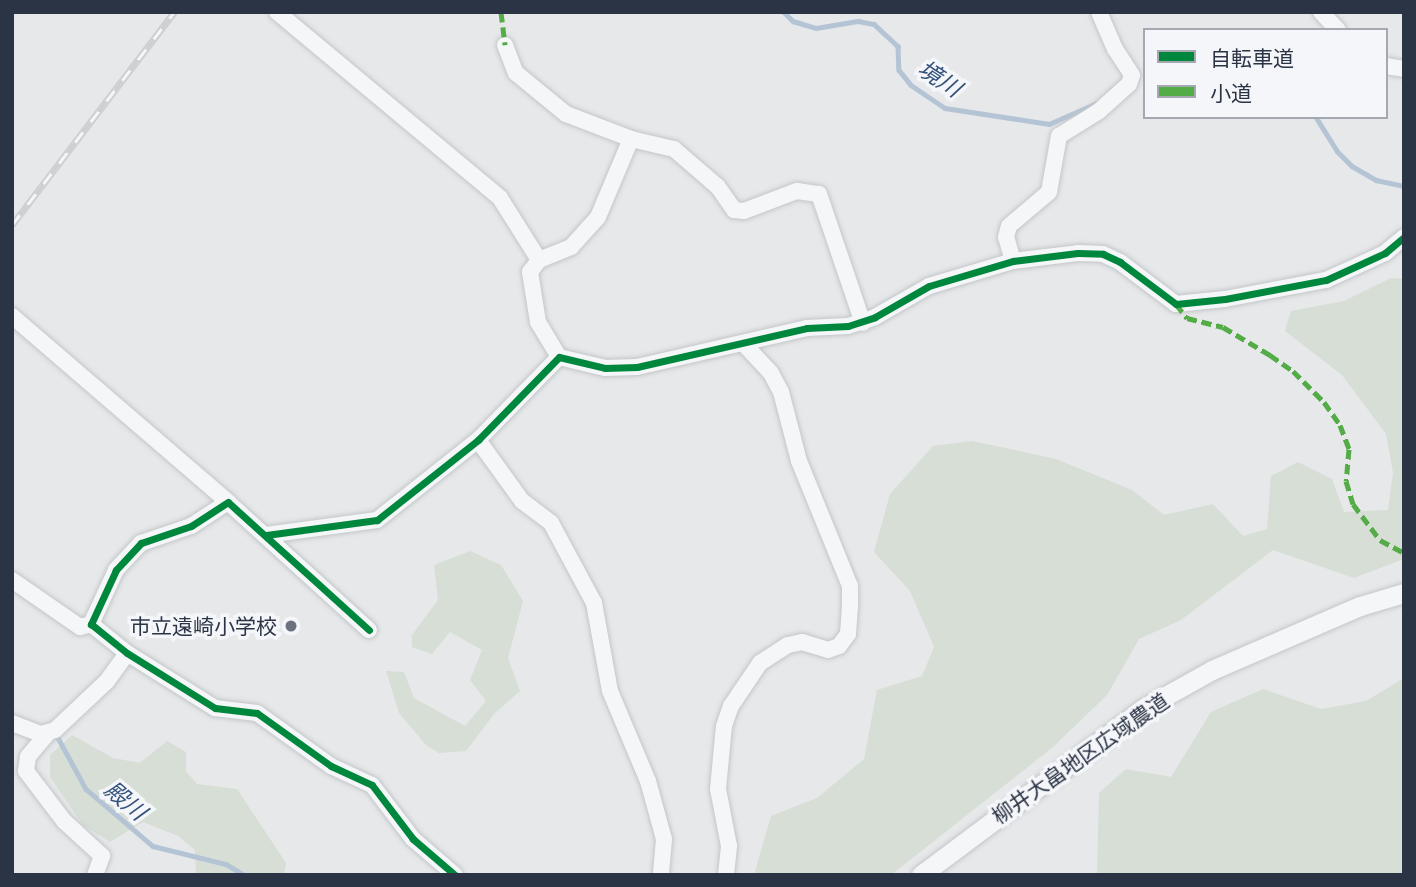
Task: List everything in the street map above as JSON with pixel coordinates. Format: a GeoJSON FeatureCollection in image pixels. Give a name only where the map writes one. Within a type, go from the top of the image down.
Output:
{"type":"FeatureCollection","features":[{"type":"Feature","properties":{"kind":"street"},"geometry":{"type":"LineString","coordinates":[[277,12],[500,198],[539,260]]}},
{"type":"Feature","properties":{"kind":"street"},"geometry":{"type":"LineString","coordinates":[[1013,261],[1006,237],[1009,226],[1049,192],[1059,136],[1099,111],[1129,84],[1132,75],[1115,49],[1099,12]]}},
{"type":"Feature","properties":{"kind":"street"},"geometry":{"type":"LineString","coordinates":[[1321,12],[1336,28]]}},
{"type":"Feature","properties":{"kind":"street"},"geometry":{"type":"LineString","coordinates":[[505,45],[516,73],[557,108],[583,124],[674,149],[718,187],[734,210],[744,211],[797,191],[819,194],[863,323]]}},
{"type":"Feature","properties":{"kind":"street"},"geometry":{"type":"LineString","coordinates":[[631,139],[598,217],[570,247],[539,260],[530,272],[538,321],[559,357],[605,368],[637,367],[745,345],[807,328],[863,323],[929,286],[1013,261],[1103,254],[1121,262],[1166,300],[1190,303],[1326,280],[1385,253],[1404,237]]}},
{"type":"Feature","properties":{"kind":"street"},"geometry":{"type":"LineString","coordinates":[[12,316],[266,535],[369,630]]}},
{"type":"Feature","properties":{"kind":"street"},"geometry":{"type":"LineString","coordinates":[[726,875],[729,846],[718,789],[724,726],[731,706],[760,663],[788,645],[802,642],[828,650],[839,646],[848,634],[850,606],[850,586],[799,461],[780,392],[771,373],[745,345]]}},
{"type":"Feature","properties":{"kind":"street"},"geometry":{"type":"LineString","coordinates":[[266,535],[377,520],[478,440],[559,357]]}},
{"type":"Feature","properties":{"kind":"street"},"geometry":{"type":"LineString","coordinates":[[478,440],[522,501],[551,523],[594,603],[610,691],[648,781],[664,839],[661,875]]}},
{"type":"Feature","properties":{"kind":"street"},"geometry":{"type":"LineString","coordinates":[[92,624],[116,570],[133,550],[156,536],[214,514],[228,502]]}},
{"type":"Feature","properties":{"kind":"street"},"geometry":{"type":"LineString","coordinates":[[12,580],[80,626],[92,624],[127,653],[215,708],[257,713],[331,766],[372,785],[413,839],[455,875]]}},
{"type":"Feature","properties":{"kind":"street","name":"柳井大畠地区広域農道"},"geometry":{"type":"LineString","coordinates":[[921,875],[1144,708],[1212,670],[1360,606],[1404,593]]}},
{"type":"Feature","properties":{"kind":"street"},"geometry":{"type":"LineString","coordinates":[[95,875],[102,856],[64,821],[26,771],[28,757],[47,734],[83,705],[127,653]]}},
{"type":"Feature","properties":{"kind":"street"},"geometry":{"type":"LineString","coordinates":[[12,723],[47,734]]}},
{"type":"Feature","properties":{"kind":"shaded area"},"geometry":{"type":"Polygon","coordinates":[[[1391,278],[1404,279],[1404,559],[1354,578],[1273,550],[1181,620],[1139,639],[1107,695],[1053,747],[891,875],[754,875],[771,816],[817,798],[864,759],[877,690],[922,676],[934,647],[910,591],[874,552],[890,494],[933,446],[972,441],[1056,459],[1132,490],[1164,515],[1213,504],[1243,536],[1267,529],[1271,476],[1298,462],[1332,479],[1344,512],[1388,510],[1393,473],[1386,434],[1342,375],[1285,331],[1291,311],[1344,301],[1391,278]]]}},
{"type":"Feature","properties":{"kind":"shaded area"},"geometry":{"type":"Polygon","coordinates":[[[470,551],[501,565],[523,601],[508,658],[520,691],[494,714],[466,751],[439,753],[426,745],[399,713],[386,671],[404,672],[414,698],[465,726],[486,701],[470,680],[482,650],[450,632],[432,654],[412,647],[412,635],[438,600],[434,565],[470,551]]]}},
{"type":"Feature","properties":{"kind":"shaded area"},"geometry":{"type":"Polygon","coordinates":[[[1404,678],[1404,875],[1097,875],[1099,793],[1126,769],[1171,777],[1211,712],[1263,689],[1321,709],[1366,701],[1404,678]]]}},
{"type":"Feature","properties":{"kind":"shaded area"},"geometry":{"type":"Polygon","coordinates":[[[72,735],[113,758],[140,763],[167,741],[186,752],[186,771],[197,784],[237,789],[286,863],[284,875],[196,875],[195,850],[178,836],[143,822],[110,842],[83,825],[50,777],[50,755],[72,735]]]}},
{"type":"Feature","properties":{"kind":"waterway","name":"境川"},"geometry":{"type":"LineString","coordinates":[[784,12],[793,21],[816,28],[858,21],[874,24],[898,46],[899,70],[911,85],[945,108],[1049,124],[1099,102]]}},
{"type":"Feature","properties":{"kind":"waterway","name":"境川"},"geometry":{"type":"LineString","coordinates":[[1317,119],[1337,151],[1352,166],[1376,180],[1404,186]]}},
{"type":"Feature","properties":{"kind":"waterway","name":"殿川"},"geometry":{"type":"LineString","coordinates":[[56,734],[86,789],[153,846],[226,864],[244,875]]}},
{"type":"Feature","properties":{"kind":"railway"},"geometry":{"type":"LineString","coordinates":[[12,225],[174,12]]}},
{"type":"Feature","properties":{"kind":"marked path"},"geometry":{"type":"LineString","coordinates":[[501,12],[505,45]]}},
{"type":"Feature","properties":{"kind":"marked path"},"geometry":{"type":"LineString","coordinates":[[1176,304],[1187,318],[1223,327],[1270,355],[1293,371],[1324,402],[1340,425],[1349,449],[1346,481],[1353,504],[1380,540],[1404,553]]}},
{"type":"Feature","properties":{"kind":"cycle path"},"geometry":{"type":"LineString","coordinates":[[266,535],[377,520],[478,440],[559,357],[605,368],[637,367],[807,328],[848,326],[875,317],[929,286],[1013,261],[1078,253],[1103,254],[1120,262],[1176,304],[1225,299],[1326,280],[1385,253],[1404,237]]}},
{"type":"Feature","properties":{"kind":"cycle path"},"geometry":{"type":"LineString","coordinates":[[369,630],[228,502],[191,526],[141,543],[116,570],[91,624],[127,653],[215,708],[257,713],[331,766],[372,785],[413,839],[455,875]]}},
{"type":"Feature","properties":{"kind":"place","name":"市立遠崎小学校"},"geometry":{"type":"Point","coordinates":[291,626]}}]}
